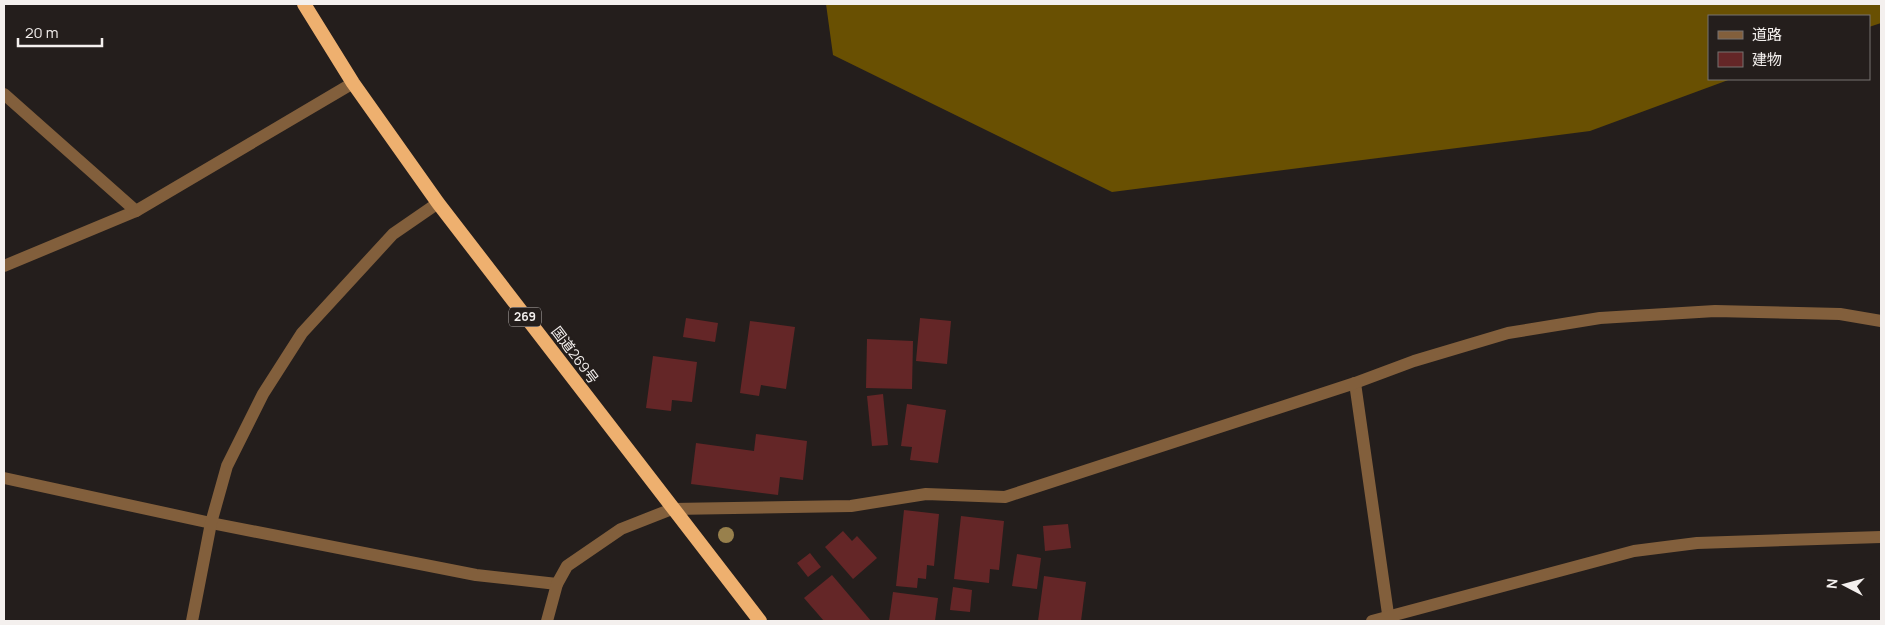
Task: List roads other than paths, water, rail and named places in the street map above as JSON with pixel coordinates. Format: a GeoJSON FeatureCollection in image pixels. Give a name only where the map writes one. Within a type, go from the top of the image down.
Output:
{"type":"FeatureCollection","features":[{"type":"Feature","properties":{"kind":"highway","name":"国道269号"},"geometry":{"type":"LineString","coordinates":[[304,4],[354,83],[438,202],[672,509],[760,621]]}},
{"type":"Feature","properties":{"kind":"street"},"geometry":{"type":"LineString","coordinates":[[4,266],[136,211],[354,83]]}},
{"type":"Feature","properties":{"kind":"street"},"geometry":{"type":"LineString","coordinates":[[4,94],[136,211]]}},
{"type":"Feature","properties":{"kind":"street"},"geometry":{"type":"LineString","coordinates":[[192,621],[211,523],[227,466],[263,394],[302,333],[393,234],[438,202]]}},
{"type":"Feature","properties":{"kind":"street"},"geometry":{"type":"LineString","coordinates":[[547,621],[557,584],[567,566],[621,529],[672,509],[851,506],[926,494],[1005,497],[1355,383],[1414,361],[1508,333],[1600,318],[1715,310],[1840,314],[1881,321]]}},
{"type":"Feature","properties":{"kind":"street"},"geometry":{"type":"LineString","coordinates":[[1355,383],[1388,619]]}},
{"type":"Feature","properties":{"kind":"street"},"geometry":{"type":"LineString","coordinates":[[4,478],[211,523],[476,575],[557,584]]}},
{"type":"Feature","properties":{"kind":"street"},"geometry":{"type":"LineString","coordinates":[[1372,621],[1388,619],[1634,551],[1697,543],[1881,537]]}}]}
